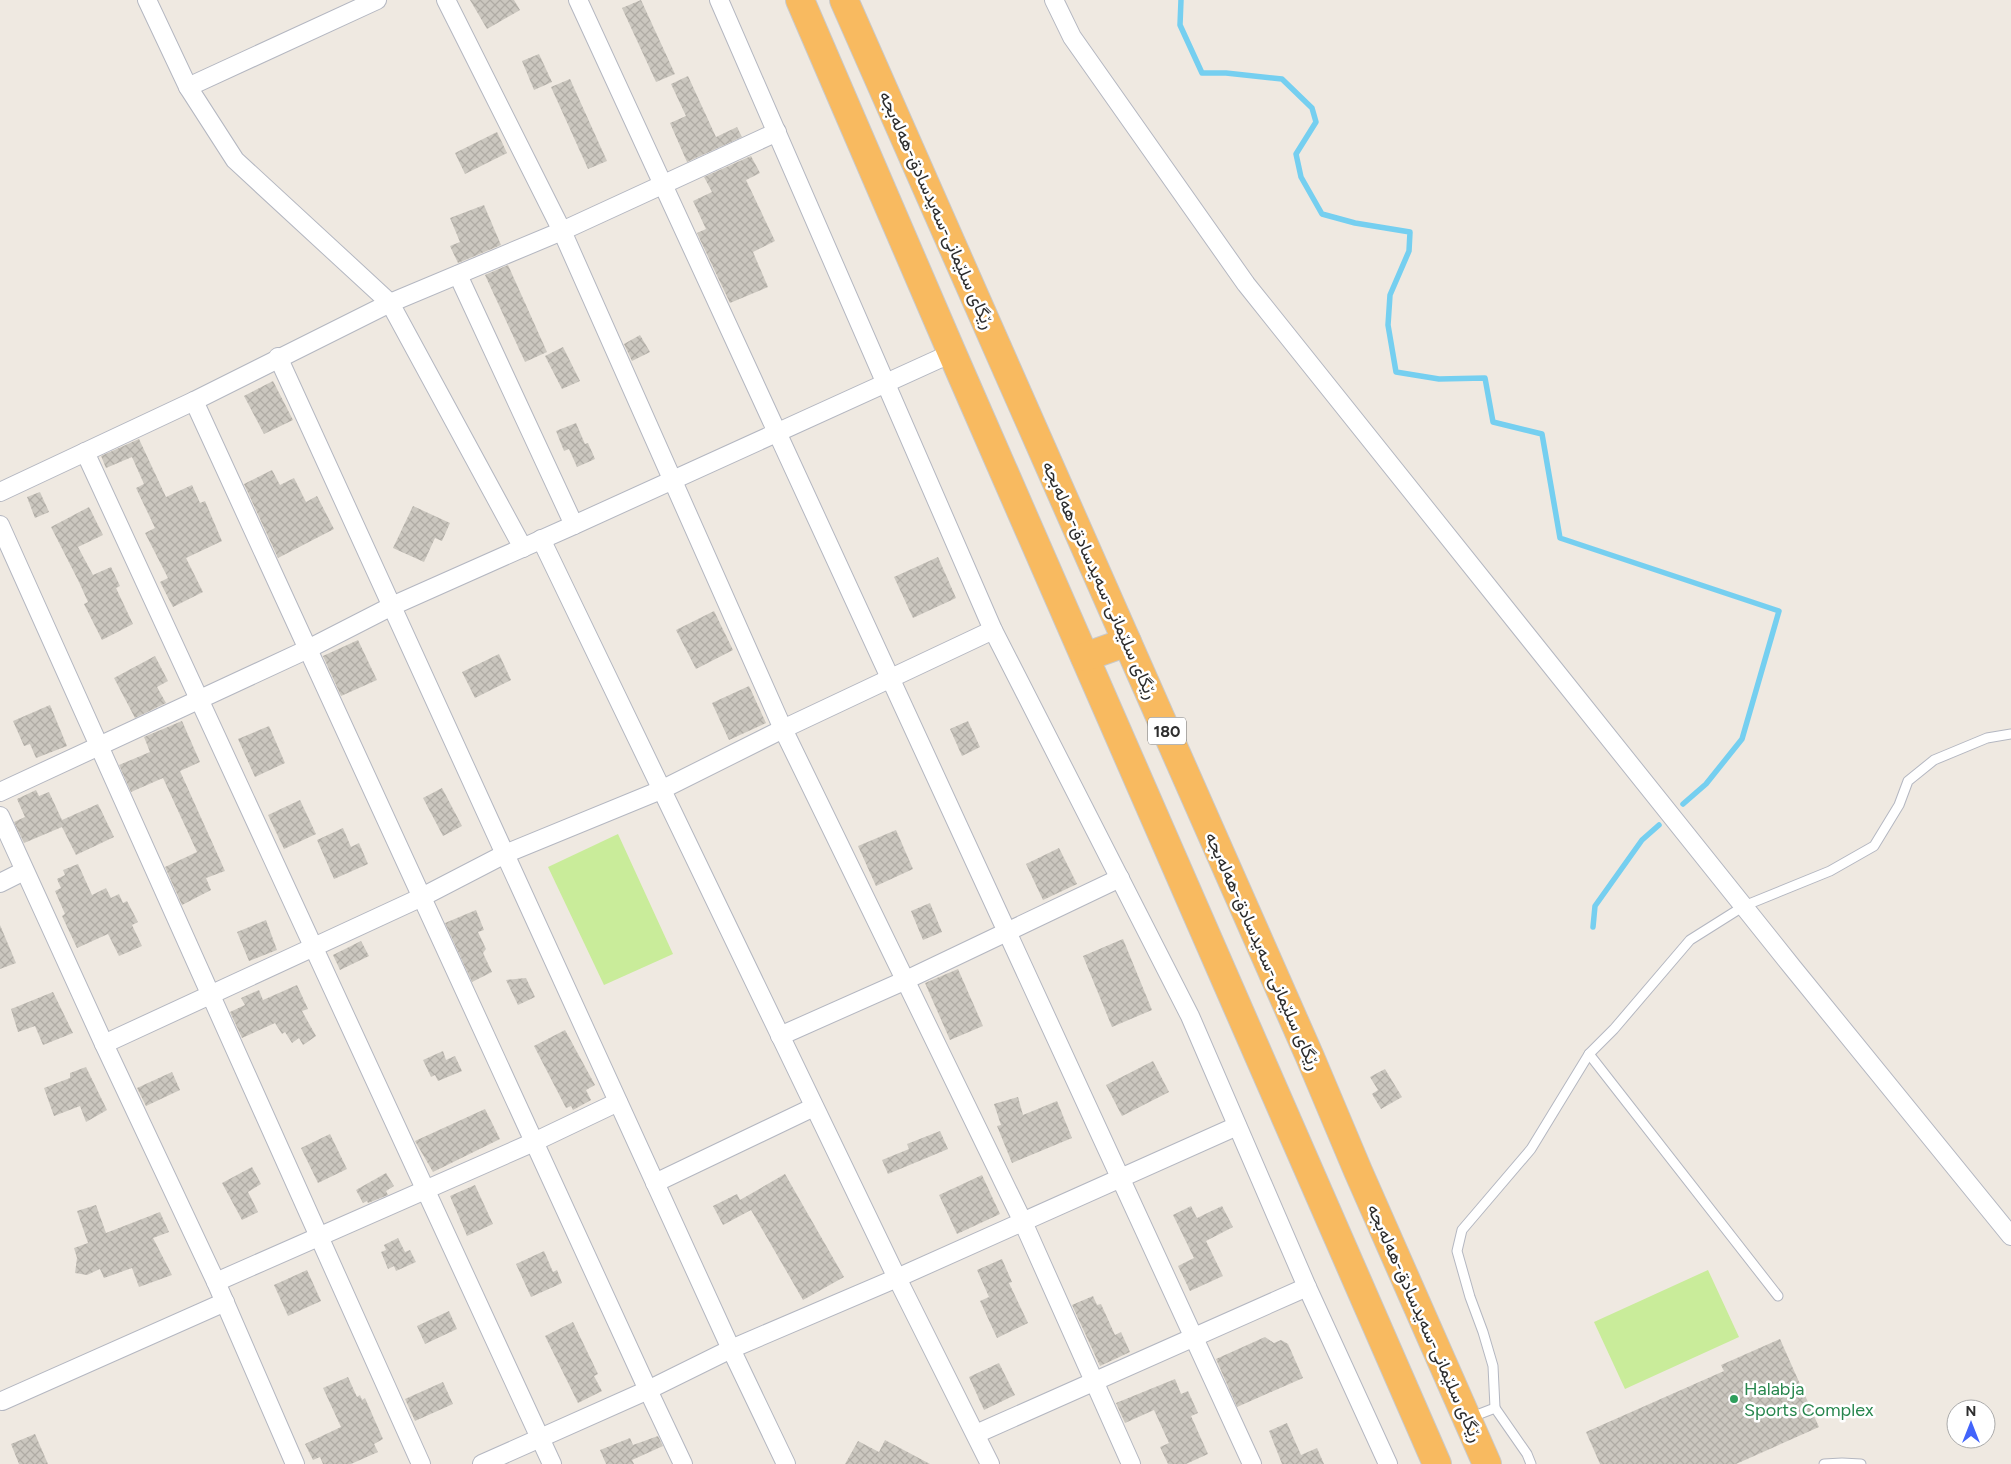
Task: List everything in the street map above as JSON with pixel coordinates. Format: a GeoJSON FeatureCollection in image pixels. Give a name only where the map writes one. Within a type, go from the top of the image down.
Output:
{"type":"FeatureCollection","features":[{"type":"Feature","properties":{"kind":"highway","name":"180"},"geometry":{"type":"LineString","coordinates":[[800,0],[1437,1464]]}},
{"type":"Feature","properties":{"kind":"highway","name":"رێگای سلێمانی-سەیدسادق-هەلەبجە"},"geometry":{"type":"LineString","coordinates":[[844,0],[1310,1057],[1487,1464]]}},
{"type":"Feature","properties":{"kind":"highway"},"geometry":{"type":"LineString","coordinates":[[1085,657],[1127,642]]}},
{"type":"Feature","properties":{"kind":"street"},"geometry":{"type":"LineString","coordinates":[[148,0],[188,86],[235,160],[390,303],[523,548]]}},
{"type":"Feature","properties":{"kind":"street"},"geometry":{"type":"LineString","coordinates":[[188,86],[378,0]]}},
{"type":"Feature","properties":{"kind":"street"},"geometry":{"type":"LineString","coordinates":[[446,0],[562,231],[783,729],[1023,1222],[1131,1464]]}},
{"type":"Feature","properties":{"kind":"street"},"geometry":{"type":"LineString","coordinates":[[578,0],[1252,1464]]}},
{"type":"Feature","properties":{"kind":"street"},"geometry":{"type":"LineString","coordinates":[[719,0],[993,630],[1190,1016],[1307,1287],[1388,1464]]}},
{"type":"Feature","properties":{"kind":"street"},"geometry":{"type":"LineString","coordinates":[[1054,0],[1072,37],[1246,284],[2011,1236]]}},
{"type":"Feature","properties":{"kind":"street"},"geometry":{"type":"LineString","coordinates":[[0,492],[194,401],[278,357],[390,303],[562,231],[777,132]]}},
{"type":"Feature","properties":{"kind":"street"},"geometry":{"type":"LineString","coordinates":[[458,275],[574,525]]}},
{"type":"Feature","properties":{"kind":"street"},"geometry":{"type":"LineString","coordinates":[[0,792],[308,649],[392,606],[952,353]]}},
{"type":"Feature","properties":{"kind":"street"},"geometry":{"type":"LineString","coordinates":[[278,357],[731,1349],[786,1464]]}},
{"type":"Feature","properties":{"kind":"street"},"geometry":{"type":"LineString","coordinates":[[194,401],[683,1464]]}},
{"type":"Feature","properties":{"kind":"street"},"geometry":{"type":"LineString","coordinates":[[84,452],[552,1464]]}},
{"type":"Feature","properties":{"kind":"street"},"geometry":{"type":"LineString","coordinates":[[0,525],[421,1464]]}},
{"type":"Feature","properties":{"kind":"street"},"geometry":{"type":"LineString","coordinates":[[542,539],[814,1107],[990,1464]]}},
{"type":"Feature","properties":{"kind":"street"},"geometry":{"type":"LineString","coordinates":[[104,1044],[422,897],[505,854],[661,790],[783,729],[993,630]]}},
{"type":"Feature","properties":{"kind":"street"},"geometry":{"type":"LineString","coordinates":[[0,816],[104,1044],[216,1282],[295,1464]]}},
{"type":"Feature","properties":{"kind":"street"},"geometry":{"type":"LineString","coordinates":[[0,883],[24,871]]}},
{"type":"Feature","properties":{"kind":"street"},"geometry":{"type":"LineString","coordinates":[[780,1036],[906,980],[1120,878]]}},
{"type":"Feature","properties":{"kind":"street"},"geometry":{"type":"LineString","coordinates":[[216,1282],[534,1142],[618,1102]]}},
{"type":"Feature","properties":{"kind":"street"},"geometry":{"type":"LineString","coordinates":[[655,1183],[814,1107]]}},
{"type":"Feature","properties":{"kind":"street"},"geometry":{"type":"LineString","coordinates":[[482,1464],[648,1390],[731,1349],[897,1278],[1237,1126]]}},
{"type":"Feature","properties":{"kind":"street"},"geometry":{"type":"LineString","coordinates":[[976,1434],[1307,1287]]}},
{"type":"Feature","properties":{"kind":"street"},"geometry":{"type":"LineString","coordinates":[[2,1401],[225,1302]]}},
{"type":"Feature","properties":{"kind":"lane"},"geometry":{"type":"LineString","coordinates":[[1531,1464],[1527,1454],[1495,1408],[1493,1366],[1484,1332],[1470,1297],[1457,1251],[1462,1230],[1531,1150],[1589,1054],[1614,1029],[1690,940],[1744,906],[1830,871],[1874,846],[1899,805],[1908,781],[1934,760],[1987,738],[2011,734]]}},
{"type":"Feature","properties":{"kind":"lane"},"geometry":{"type":"LineString","coordinates":[[1589,1054],[1778,1296]]}},
{"type":"Feature","properties":{"kind":"lane"},"geometry":{"type":"LineString","coordinates":[[1467,1419],[1495,1408]]}},
{"type":"Feature","properties":{"kind":"lane"},"geometry":{"type":"LineString","coordinates":[[1824,1464],[1861,1464]]}},
{"type":"Feature","properties":{"kind":"green space"},"geometry":{"type":"Polygon","coordinates":[[[618,834],[673,954],[604,985],[548,867],[618,834]]]}},
{"type":"Feature","properties":{"kind":"green space"},"geometry":{"type":"Polygon","coordinates":[[[1708,1270],[1739,1337],[1625,1389],[1594,1322],[1708,1270]]]}},
{"type":"Feature","properties":{"kind":"building"},"geometry":{"type":"Polygon","coordinates":[[[470,0],[514,0],[520,10],[487,29],[470,0]]]}},
{"type":"Feature","properties":{"kind":"building"},"geometry":{"type":"Polygon","coordinates":[[[641,0],[675,74],[656,82],[622,8],[641,0]]]}},
{"type":"Feature","properties":{"kind":"building"},"geometry":{"type":"Polygon","coordinates":[[[539,54],[552,82],[534,90],[522,61],[539,54]]]}},
{"type":"Feature","properties":{"kind":"building"},"geometry":{"type":"Polygon","coordinates":[[[688,76],[716,137],[737,127],[742,137],[687,162],[670,123],[686,116],[671,84],[688,76]]]}},
{"type":"Feature","properties":{"kind":"building"},"geometry":{"type":"Polygon","coordinates":[[[570,79],[607,161],[588,169],[551,87],[570,79]]]}},
{"type":"Feature","properties":{"kind":"building"},"geometry":{"type":"Polygon","coordinates":[[[497,132],[507,153],[465,174],[455,153],[497,132]]]}},
{"type":"Feature","properties":{"kind":"building"},"geometry":{"type":"Polygon","coordinates":[[[751,156],[760,173],[746,180],[775,241],[753,252],[768,287],[730,303],[697,233],[706,229],[693,201],[712,192],[704,177],[751,156]]]}},
{"type":"Feature","properties":{"kind":"building"},"geometry":{"type":"Polygon","coordinates":[[[484,205],[501,245],[458,263],[450,246],[460,242],[450,218],[484,205]]]}},
{"type":"Feature","properties":{"kind":"building"},"geometry":{"type":"Polygon","coordinates":[[[508,265],[547,352],[525,362],[485,275],[508,265]]]}},
{"type":"Feature","properties":{"kind":"building"},"geometry":{"type":"Polygon","coordinates":[[[640,335],[650,352],[632,361],[624,344],[640,335]]]}},
{"type":"Feature","properties":{"kind":"building"},"geometry":{"type":"Polygon","coordinates":[[[563,347],[580,381],[562,389],[545,356],[563,347]]]}},
{"type":"Feature","properties":{"kind":"building"},"geometry":{"type":"Polygon","coordinates":[[[273,381],[293,420],[264,434],[244,396],[273,381]]]}},
{"type":"Feature","properties":{"kind":"building"},"geometry":{"type":"Polygon","coordinates":[[[576,423],[585,444],[588,443],[595,459],[577,467],[569,449],[564,451],[556,431],[576,423]]]}},
{"type":"Feature","properties":{"kind":"building"},"geometry":{"type":"Polygon","coordinates":[[[139,439],[166,497],[192,485],[200,503],[205,501],[222,541],[186,558],[203,592],[173,607],[160,582],[168,578],[145,533],[155,528],[136,488],[144,484],[132,457],[106,468],[101,456],[139,439]]]}},
{"type":"Feature","properties":{"kind":"building"},"geometry":{"type":"Polygon","coordinates":[[[272,470],[280,485],[294,478],[306,502],[317,496],[334,529],[278,558],[244,484],[272,470]]]}},
{"type":"Feature","properties":{"kind":"building"},"geometry":{"type":"Polygon","coordinates":[[[40,492],[49,512],[35,518],[27,497],[40,492]]]}},
{"type":"Feature","properties":{"kind":"building"},"geometry":{"type":"Polygon","coordinates":[[[413,506],[450,523],[442,541],[435,538],[424,562],[393,548],[413,506]]]}},
{"type":"Feature","properties":{"kind":"building"},"geometry":{"type":"Polygon","coordinates":[[[89,507],[103,535],[78,547],[93,575],[111,567],[120,586],[116,588],[133,624],[102,640],[84,604],[88,602],[79,582],[51,527],[89,507]]]}},
{"type":"Feature","properties":{"kind":"building"},"geometry":{"type":"Polygon","coordinates":[[[938,557],[956,598],[913,618],[894,577],[938,557]]]}},
{"type":"Feature","properties":{"kind":"building"},"geometry":{"type":"Polygon","coordinates":[[[714,611],[733,650],[696,669],[676,630],[714,611]]]}},
{"type":"Feature","properties":{"kind":"building"},"geometry":{"type":"Polygon","coordinates":[[[358,640],[377,680],[341,696],[323,656],[358,640]]]}},
{"type":"Feature","properties":{"kind":"building"},"geometry":{"type":"Polygon","coordinates":[[[499,654],[511,680],[475,698],[462,672],[499,654]]]}},
{"type":"Feature","properties":{"kind":"building"},"geometry":{"type":"Polygon","coordinates":[[[155,656],[168,681],[157,687],[166,703],[135,718],[114,678],[155,656]]]}},
{"type":"Feature","properties":{"kind":"building"},"geometry":{"type":"Polygon","coordinates":[[[749,686],[766,723],[729,740],[712,703],[749,686]]]}},
{"type":"Feature","properties":{"kind":"building"},"geometry":{"type":"Polygon","coordinates":[[[50,705],[67,746],[36,758],[30,744],[24,746],[13,721],[50,705]]]}},
{"type":"Feature","properties":{"kind":"building"},"geometry":{"type":"Polygon","coordinates":[[[182,721],[200,762],[180,771],[225,871],[206,878],[211,890],[182,905],[165,867],[197,852],[163,778],[131,792],[119,765],[150,752],[144,737],[182,721]]]}},
{"type":"Feature","properties":{"kind":"building"},"geometry":{"type":"Polygon","coordinates":[[[968,721],[980,747],[962,756],[950,729],[968,721]]]}},
{"type":"Feature","properties":{"kind":"building"},"geometry":{"type":"Polygon","coordinates":[[[269,726],[285,763],[255,777],[238,739],[269,726]]]}},
{"type":"Feature","properties":{"kind":"building"},"geometry":{"type":"Polygon","coordinates":[[[442,788],[462,826],[443,836],[423,798],[442,788]]]}},
{"type":"Feature","properties":{"kind":"building"},"geometry":{"type":"Polygon","coordinates":[[[36,790],[39,796],[49,792],[62,820],[98,804],[114,837],[76,855],[62,827],[24,843],[14,822],[25,817],[17,799],[36,790]]]}},
{"type":"Feature","properties":{"kind":"building"},"geometry":{"type":"Polygon","coordinates":[[[300,800],[316,834],[284,849],[268,815],[300,800]]]}},
{"type":"Feature","properties":{"kind":"building"},"geometry":{"type":"Polygon","coordinates":[[[343,828],[351,847],[359,843],[368,864],[334,879],[317,840],[343,828]]]}},
{"type":"Feature","properties":{"kind":"building"},"geometry":{"type":"Polygon","coordinates":[[[896,830],[913,869],[876,886],[858,846],[896,830]]]}},
{"type":"Feature","properties":{"kind":"building"},"geometry":{"type":"Polygon","coordinates":[[[1059,848],[1077,884],[1043,900],[1026,864],[1059,848]]]}},
{"type":"Feature","properties":{"kind":"building"},"geometry":{"type":"Polygon","coordinates":[[[78,864],[92,895],[106,888],[111,898],[119,894],[123,903],[127,901],[138,922],[132,925],[142,946],[119,956],[108,934],[77,948],[62,916],[65,914],[55,891],[61,888],[57,879],[65,875],[63,870],[78,864]]]}},
{"type":"Feature","properties":{"kind":"building"},"geometry":{"type":"Polygon","coordinates":[[[930,903],[942,932],[923,940],[911,911],[930,903]]]}},
{"type":"Feature","properties":{"kind":"building"},"geometry":{"type":"Polygon","coordinates":[[[476,910],[484,930],[478,932],[486,949],[483,953],[492,972],[472,982],[445,923],[476,910]]]}},
{"type":"Feature","properties":{"kind":"building"},"geometry":{"type":"Polygon","coordinates":[[[266,920],[277,950],[249,961],[237,932],[266,920]]]}},
{"type":"Feature","properties":{"kind":"building"},"geometry":{"type":"Polygon","coordinates":[[[0,925],[16,963],[0,969],[0,925]]]}},
{"type":"Feature","properties":{"kind":"building"},"geometry":{"type":"Polygon","coordinates":[[[1123,939],[1152,1010],[1112,1027],[1083,956],[1123,939]]]}},
{"type":"Feature","properties":{"kind":"building"},"geometry":{"type":"Polygon","coordinates":[[[361,941],[369,956],[340,970],[333,955],[361,941]]]}},
{"type":"Feature","properties":{"kind":"building"},"geometry":{"type":"Polygon","coordinates":[[[958,969],[983,1026],[950,1040],[925,983],[958,969]]]}},
{"type":"Feature","properties":{"kind":"building"},"geometry":{"type":"Polygon","coordinates":[[[526,978],[535,997],[518,1005],[506,980],[526,978]]]}},
{"type":"Feature","properties":{"kind":"building"},"geometry":{"type":"Polygon","coordinates":[[[297,985],[308,1009],[302,1011],[316,1036],[303,1045],[299,1038],[292,1043],[285,1032],[282,1034],[275,1023],[242,1038],[230,1012],[245,1005],[241,998],[259,990],[263,1000],[297,985]]]}},
{"type":"Feature","properties":{"kind":"building"},"geometry":{"type":"Polygon","coordinates":[[[53,992],[73,1033],[43,1045],[35,1026],[18,1032],[11,1009],[53,992]]]}},
{"type":"Feature","properties":{"kind":"building"},"geometry":{"type":"Polygon","coordinates":[[[565,1030],[595,1085],[586,1090],[591,1100],[573,1110],[571,1106],[566,1108],[534,1046],[565,1030]]]}},
{"type":"Feature","properties":{"kind":"building"},"geometry":{"type":"Polygon","coordinates":[[[443,1051],[446,1060],[455,1056],[462,1071],[438,1081],[435,1075],[431,1077],[423,1060],[443,1051]]]}},
{"type":"Feature","properties":{"kind":"building"},"geometry":{"type":"Polygon","coordinates":[[[1153,1061],[1169,1092],[1122,1116],[1106,1085],[1153,1061]]]}},
{"type":"Feature","properties":{"kind":"building"},"geometry":{"type":"Polygon","coordinates":[[[86,1067],[107,1110],[86,1122],[80,1106],[54,1116],[44,1088],[70,1078],[70,1073],[86,1067]]]}},
{"type":"Feature","properties":{"kind":"building"},"geometry":{"type":"Polygon","coordinates":[[[1385,1069],[1402,1097],[1381,1109],[1372,1094],[1378,1090],[1370,1077],[1385,1069]]]}},
{"type":"Feature","properties":{"kind":"building"},"geometry":{"type":"Polygon","coordinates":[[[172,1072],[180,1090],[146,1106],[137,1088],[172,1072]]]}},
{"type":"Feature","properties":{"kind":"building"},"geometry":{"type":"Polygon","coordinates":[[[1018,1097],[1023,1115],[1057,1101],[1072,1138],[1012,1163],[997,1126],[1001,1125],[994,1104],[1018,1097]]]}},
{"type":"Feature","properties":{"kind":"building"},"geometry":{"type":"Polygon","coordinates":[[[485,1109],[500,1139],[433,1172],[415,1141],[485,1109]]]}},
{"type":"Feature","properties":{"kind":"building"},"geometry":{"type":"Polygon","coordinates":[[[940,1131],[948,1149],[888,1174],[882,1160],[909,1149],[907,1144],[940,1131]]]}},
{"type":"Feature","properties":{"kind":"building"},"geometry":{"type":"Polygon","coordinates":[[[330,1134],[347,1169],[318,1183],[301,1148],[330,1134]]]}},
{"type":"Feature","properties":{"kind":"building"},"geometry":{"type":"Polygon","coordinates":[[[252,1167],[261,1184],[248,1192],[258,1212],[242,1220],[222,1183],[252,1167]]]}},
{"type":"Feature","properties":{"kind":"building"},"geometry":{"type":"Polygon","coordinates":[[[386,1173],[394,1186],[386,1191],[388,1195],[368,1203],[367,1201],[363,1203],[356,1190],[386,1173]]]}},
{"type":"Feature","properties":{"kind":"building"},"geometry":{"type":"Polygon","coordinates":[[[785,1174],[844,1277],[803,1300],[751,1210],[723,1225],[713,1206],[737,1194],[740,1200],[785,1174]]]}},
{"type":"Feature","properties":{"kind":"building"},"geometry":{"type":"Polygon","coordinates":[[[982,1175],[1000,1214],[957,1234],[939,1195],[982,1175]]]}},
{"type":"Feature","properties":{"kind":"building"},"geometry":{"type":"Polygon","coordinates":[[[475,1185],[493,1224],[467,1236],[450,1196],[475,1185]]]}},
{"type":"Feature","properties":{"kind":"building"},"geometry":{"type":"Polygon","coordinates":[[[96,1205],[106,1233],[160,1212],[169,1232],[153,1238],[172,1275],[139,1287],[132,1268],[104,1278],[100,1269],[87,1275],[75,1273],[77,1258],[74,1248],[88,1243],[77,1211],[96,1205]]]}},
{"type":"Feature","properties":{"kind":"building"},"geometry":{"type":"Polygon","coordinates":[[[1191,1206],[1197,1218],[1222,1206],[1233,1227],[1206,1241],[1223,1276],[1190,1291],[1178,1266],[1194,1258],[1173,1215],[1191,1206]]]}},
{"type":"Feature","properties":{"kind":"building"},"geometry":{"type":"Polygon","coordinates":[[[398,1238],[405,1252],[410,1250],[416,1262],[396,1271],[394,1266],[388,1269],[381,1252],[386,1250],[384,1245],[398,1238]]]}},
{"type":"Feature","properties":{"kind":"building"},"geometry":{"type":"Polygon","coordinates":[[[544,1251],[553,1272],[557,1270],[562,1283],[531,1297],[516,1264],[544,1251]]]}},
{"type":"Feature","properties":{"kind":"building"},"geometry":{"type":"Polygon","coordinates":[[[1002,1259],[1012,1282],[1009,1283],[1028,1323],[997,1338],[980,1301],[989,1297],[977,1270],[1002,1259]]]}},
{"type":"Feature","properties":{"kind":"building"},"geometry":{"type":"Polygon","coordinates":[[[307,1270],[321,1301],[288,1316],[274,1285],[307,1270]]]}},
{"type":"Feature","properties":{"kind":"building"},"geometry":{"type":"Polygon","coordinates":[[[1093,1296],[1097,1305],[1101,1304],[1115,1335],[1121,1332],[1130,1352],[1100,1366],[1072,1305],[1093,1296]]]}},
{"type":"Feature","properties":{"kind":"building"},"geometry":{"type":"Polygon","coordinates":[[[449,1311],[457,1329],[425,1344],[417,1326],[449,1311]]]}},
{"type":"Feature","properties":{"kind":"building"},"geometry":{"type":"Polygon","coordinates":[[[573,1322],[598,1374],[594,1376],[602,1391],[578,1403],[545,1336],[573,1322]]]}},
{"type":"Feature","properties":{"kind":"building"},"geometry":{"type":"Polygon","coordinates":[[[1265,1337],[1274,1343],[1281,1340],[1288,1344],[1303,1378],[1237,1407],[1216,1359],[1265,1337]]]}},
{"type":"Feature","properties":{"kind":"building","name":"Halabja Sports Complex"},"geometry":{"type":"Polygon","coordinates":[[[1780,1339],[1819,1427],[1736,1464],[1600,1464],[1586,1432],[1724,1371],[1721,1365],[1780,1339]]]}},
{"type":"Feature","properties":{"kind":"building"},"geometry":{"type":"Polygon","coordinates":[[[999,1363],[1015,1395],[984,1410],[969,1377],[999,1363]]]}},
{"type":"Feature","properties":{"kind":"building"},"geometry":{"type":"Polygon","coordinates":[[[348,1377],[357,1397],[360,1395],[362,1400],[365,1398],[383,1439],[374,1444],[378,1452],[351,1464],[323,1464],[320,1457],[313,1460],[305,1444],[341,1427],[323,1388],[348,1377]]]}},
{"type":"Feature","properties":{"kind":"building"},"geometry":{"type":"Polygon","coordinates":[[[1175,1379],[1181,1394],[1188,1391],[1198,1413],[1191,1416],[1208,1454],[1186,1464],[1168,1464],[1160,1447],[1169,1443],[1154,1410],[1125,1423],[1116,1403],[1175,1379]]]}},
{"type":"Feature","properties":{"kind":"building"},"geometry":{"type":"Polygon","coordinates":[[[443,1382],[453,1404],[415,1421],[405,1399],[443,1382]]]}},
{"type":"Feature","properties":{"kind":"building"},"geometry":{"type":"Polygon","coordinates":[[[1287,1423],[1301,1455],[1317,1448],[1324,1464],[1282,1464],[1269,1431],[1287,1423]]]}},
{"type":"Feature","properties":{"kind":"building"},"geometry":{"type":"Polygon","coordinates":[[[35,1434],[48,1464],[19,1464],[11,1444],[35,1434]]]}},
{"type":"Feature","properties":{"kind":"building"},"geometry":{"type":"Polygon","coordinates":[[[658,1436],[663,1446],[632,1460],[634,1464],[606,1464],[600,1450],[630,1438],[633,1445],[658,1436]]]}},
{"type":"Feature","properties":{"kind":"building"},"geometry":{"type":"Polygon","coordinates":[[[885,1440],[930,1464],[845,1464],[858,1441],[879,1452],[885,1440]]]}},
{"type":"Feature","properties":{"kind":"waterway"},"geometry":{"type":"LineString","coordinates":[[1181,0],[1180,25],[1202,73],[1226,73],[1282,79],[1312,108],[1316,122],[1296,154],[1301,177],[1322,214],[1355,223],[1410,232],[1409,251],[1390,295],[1388,325],[1396,372],[1439,379],[1485,378],[1493,422],[1542,434],[1560,538],[1779,611],[1742,739],[1706,784],[1683,804]]}},
{"type":"Feature","properties":{"kind":"waterway"},"geometry":{"type":"LineString","coordinates":[[1593,927],[1595,906],[1642,840],[1659,825]]}},
{"type":"Feature","properties":{"kind":"place","name":"Halabja Sports Complex"},"geometry":{"type":"Point","coordinates":[1734,1399]}}]}
